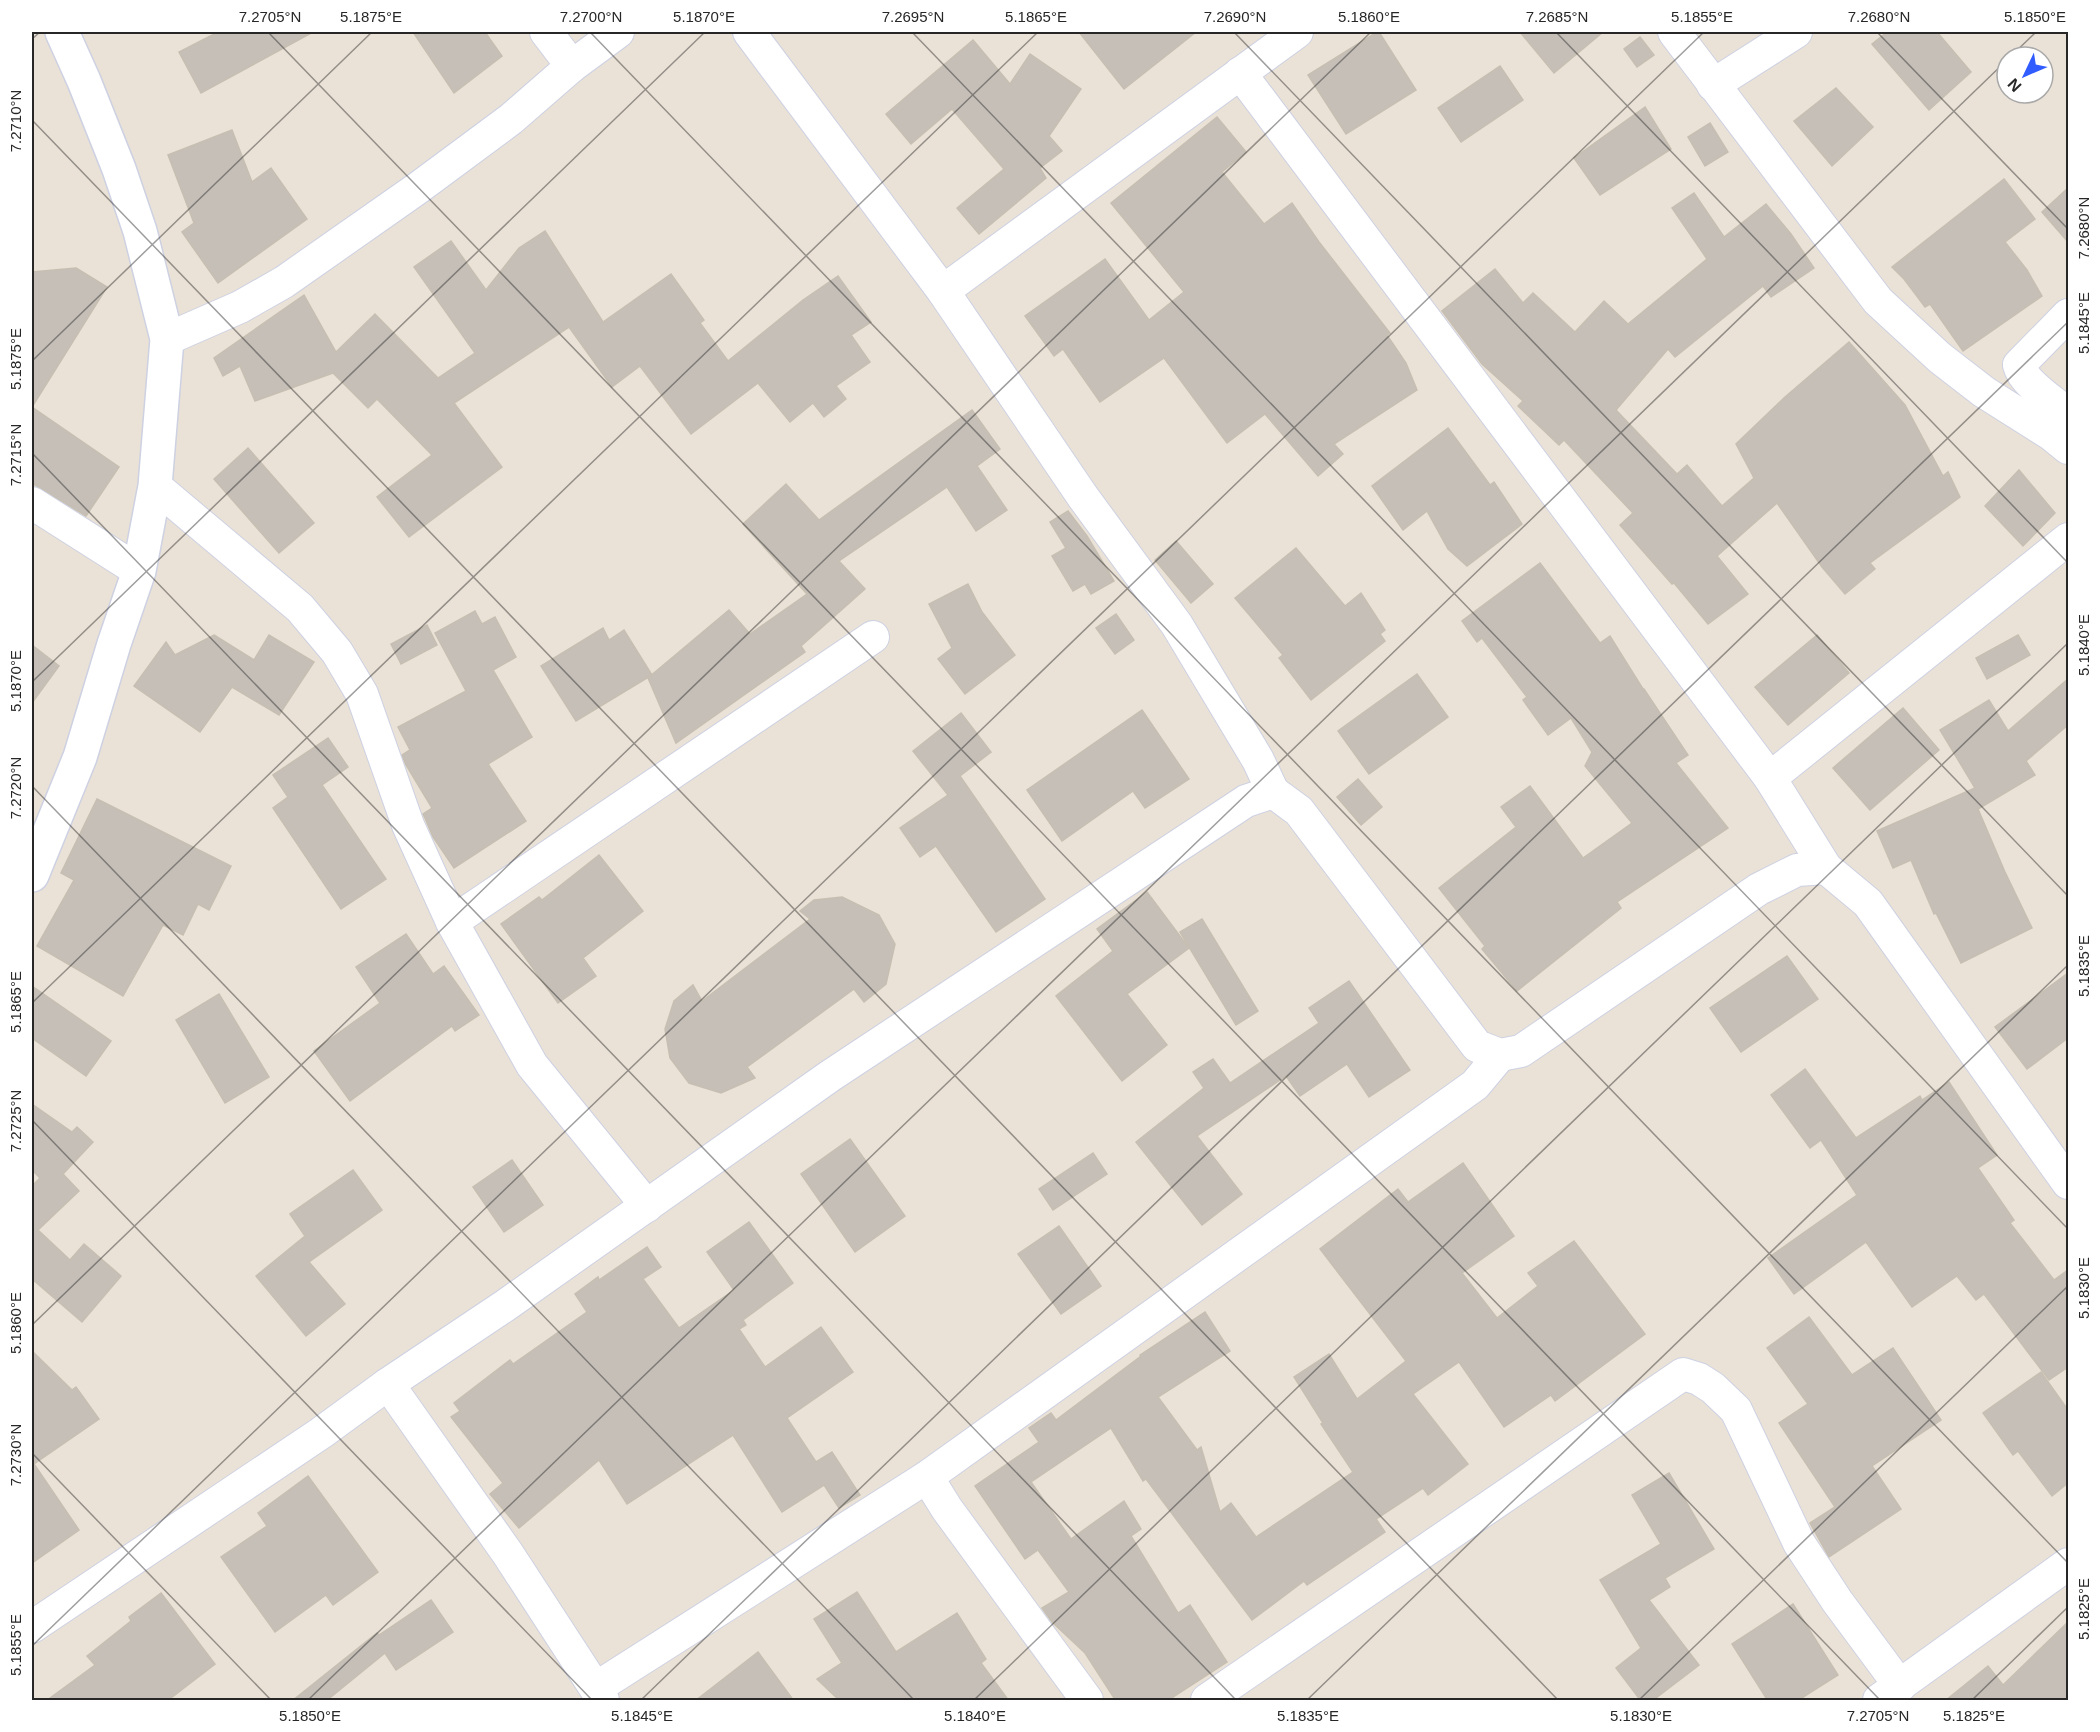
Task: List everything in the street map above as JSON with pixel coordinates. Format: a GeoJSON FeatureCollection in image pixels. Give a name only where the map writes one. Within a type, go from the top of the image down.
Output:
{"type":"FeatureCollection","features":[{"type":"Feature","properties":{"kind":"street"},"geometry":{"type":"LineString","coordinates":[[34,865],[80,757],[114,644],[139,572],[155,486],[167,339],[140,231],[119,169],[62,32]]}},
{"type":"Feature","properties":{"kind":"street"},"geometry":{"type":"LineString","coordinates":[[546,32],[572,66]]}},
{"type":"Feature","properties":{"kind":"street"},"geometry":{"type":"LineString","coordinates":[[167,339],[240,308],[284,282],[418,188],[511,119],[572,66],[618,32]]}},
{"type":"Feature","properties":{"kind":"street"},"geometry":{"type":"LineString","coordinates":[[749,32],[943,291],[1083,497],[1177,625],[1258,760],[1273,792],[1299,811],[1477,1046],[1500,1055],[1521,1051],[1759,889],[1797,870],[1827,868]]}},
{"type":"Feature","properties":{"kind":"street"},"geometry":{"type":"LineString","coordinates":[[943,291],[1297,32]]}},
{"type":"Feature","properties":{"kind":"street"},"geometry":{"type":"LineString","coordinates":[[1674,32],[1878,301],[1940,358],[1984,392],[2052,435],[2068,448]]}},
{"type":"Feature","properties":{"kind":"street"},"geometry":{"type":"LineString","coordinates":[[1713,85],[1796,32]]}},
{"type":"Feature","properties":{"kind":"street"},"geometry":{"type":"LineString","coordinates":[[1240,72],[1770,778],[1827,868],[1868,903],[2068,1183]]}},
{"type":"Feature","properties":{"kind":"street"},"geometry":{"type":"LineString","coordinates":[[2068,315],[2019,365],[2020,372],[2027,380],[2068,414]]}},
{"type":"Feature","properties":{"kind":"street"},"geometry":{"type":"LineString","coordinates":[[155,486],[300,608],[337,652],[362,694],[408,825],[452,922],[532,1065],[647,1206]]}},
{"type":"Feature","properties":{"kind":"street"},"geometry":{"type":"LineString","coordinates":[[32,503],[139,572]]}},
{"type":"Feature","properties":{"kind":"street"},"geometry":{"type":"LineString","coordinates":[[1770,778],[2068,539]]}},
{"type":"Feature","properties":{"kind":"street"},"geometry":{"type":"LineString","coordinates":[[452,922],[873,637]]}},
{"type":"Feature","properties":{"kind":"street"},"geometry":{"type":"LineString","coordinates":[[32,1627],[237,1490],[831,1077],[1246,801],[1273,792]]}},
{"type":"Feature","properties":{"kind":"street"},"geometry":{"type":"LineString","coordinates":[[388,1384],[508,1554],[599,1694],[927,1477],[1475,1085],[1500,1055]]}},
{"type":"Feature","properties":{"kind":"street"},"geometry":{"type":"LineString","coordinates":[[1207,1701],[1683,1374],[1699,1379],[1713,1388],[1736,1410],[1799,1543],[1837,1600],[1890,1693],[2068,1564]]}},
{"type":"Feature","properties":{"kind":"street"},"geometry":{"type":"LineString","coordinates":[[927,1477],[947,1509],[1087,1701]]}},
{"type":"Feature","properties":{"kind":"building"},"geometry":{"type":"Polygon","coordinates":[[[218,32],[313,32],[201,93],[179,52],[218,32]]]}},
{"type":"Feature","properties":{"kind":"building"},"geometry":{"type":"Polygon","coordinates":[[[413,32],[485,32],[502,56],[454,93],[413,32]]]}},
{"type":"Feature","properties":{"kind":"building"},"geometry":{"type":"Polygon","coordinates":[[[1079,32],[1196,32],[1124,89],[1079,32]]]}},
{"type":"Feature","properties":{"kind":"building"},"geometry":{"type":"Polygon","coordinates":[[[1377,32],[1416,90],[1346,134],[1308,75],[1377,32]]]}},
{"type":"Feature","properties":{"kind":"building"},"geometry":{"type":"Polygon","coordinates":[[[1520,32],[1603,32],[1554,73],[1520,32]]]}},
{"type":"Feature","properties":{"kind":"building"},"geometry":{"type":"Polygon","coordinates":[[[1887,32],[1937,32],[1971,72],[1929,110],[1872,44],[1887,32]]]}},
{"type":"Feature","properties":{"kind":"building"},"geometry":{"type":"Polygon","coordinates":[[[1640,37],[1654,55],[1637,67],[1624,49],[1640,37]]]}},
{"type":"Feature","properties":{"kind":"building"},"geometry":{"type":"Polygon","coordinates":[[[973,40],[1010,84],[1030,54],[1081,89],[1049,136],[1062,151],[1040,168],[1046,178],[979,234],[957,208],[1004,169],[952,109],[911,144],[886,114],[973,40]]]}},
{"type":"Feature","properties":{"kind":"building"},"geometry":{"type":"Polygon","coordinates":[[[1500,66],[1523,100],[1461,142],[1438,108],[1500,66]]]}},
{"type":"Feature","properties":{"kind":"building"},"geometry":{"type":"Polygon","coordinates":[[[1836,88],[1873,127],[1832,166],[1794,121],[1836,88]]]}},
{"type":"Feature","properties":{"kind":"building"},"geometry":{"type":"Polygon","coordinates":[[[1645,107],[1671,149],[1600,195],[1574,158],[1645,107]]]}},
{"type":"Feature","properties":{"kind":"building"},"geometry":{"type":"Polygon","coordinates":[[[1217,117],[1246,152],[1222,172],[1264,224],[1292,203],[1319,242],[1390,333],[1387,335],[1406,363],[1417,390],[1334,444],[1343,454],[1318,476],[1265,414],[1227,443],[1164,358],[1100,402],[1063,349],[1054,356],[1025,316],[1105,259],[1149,320],[1184,292],[1111,203],[1217,117]]]}},
{"type":"Feature","properties":{"kind":"building"},"geometry":{"type":"Polygon","coordinates":[[[1710,123],[1728,152],[1705,166],[1688,137],[1710,123]]]}},
{"type":"Feature","properties":{"kind":"building"},"geometry":{"type":"Polygon","coordinates":[[[232,130],[252,182],[271,168],[307,219],[218,283],[182,232],[194,223],[168,155],[232,130]]]}},
{"type":"Feature","properties":{"kind":"building"},"geometry":{"type":"Polygon","coordinates":[[[2004,179],[2035,219],[2005,242],[2027,270],[2042,296],[1963,351],[1930,304],[1925,307],[1892,267],[2004,179]]]}},
{"type":"Feature","properties":{"kind":"building"},"geometry":{"type":"Polygon","coordinates":[[[2068,188],[2068,242],[2042,212],[2068,188]]]}},
{"type":"Feature","properties":{"kind":"building"},"geometry":{"type":"Polygon","coordinates":[[[1694,193],[1724,237],[1766,204],[1791,234],[1814,268],[1771,297],[1763,286],[1675,357],[1668,349],[1616,410],[1677,474],[1687,465],[1722,506],[1754,478],[1736,444],[1785,397],[1849,342],[1905,405],[1943,476],[1948,472],[1960,497],[1870,563],[1875,569],[1845,594],[1822,567],[1777,503],[1717,556],[1748,594],[1708,624],[1674,583],[1672,584],[1620,525],[1633,513],[1564,440],[1559,445],[1518,406],[1523,401],[1482,364],[1442,311],[1495,269],[1523,303],[1533,293],[1575,332],[1604,301],[1628,324],[1707,259],[1672,208],[1694,193]]]}},
{"type":"Feature","properties":{"kind":"building"},"geometry":{"type":"Polygon","coordinates":[[[545,231],[603,322],[671,274],[704,320],[700,323],[728,361],[803,300],[838,276],[871,322],[851,335],[870,362],[836,386],[846,399],[824,417],[813,403],[790,422],[758,383],[691,434],[640,366],[612,387],[569,327],[454,403],[502,467],[409,537],[377,497],[432,455],[377,399],[368,408],[333,373],[255,401],[240,366],[223,376],[214,358],[304,295],[336,352],[375,314],[438,378],[475,353],[414,267],[451,241],[486,290],[519,248],[545,231]]]}},
{"type":"Feature","properties":{"kind":"building"},"geometry":{"type":"Polygon","coordinates":[[[76,268],[107,287],[32,407],[32,272],[76,268]]]}},
{"type":"Feature","properties":{"kind":"building"},"geometry":{"type":"Polygon","coordinates":[[[32,407],[119,467],[86,516],[32,483],[32,407]]]}},
{"type":"Feature","properties":{"kind":"building"},"geometry":{"type":"Polygon","coordinates":[[[972,410],[1000,449],[977,466],[1007,510],[976,531],[947,487],[839,561],[865,589],[801,646],[805,652],[676,743],[648,678],[729,610],[750,634],[807,594],[743,524],[786,484],[819,520],[972,410]]]}},
{"type":"Feature","properties":{"kind":"building"},"geometry":{"type":"Polygon","coordinates":[[[1448,428],[1490,485],[1494,482],[1522,524],[1467,566],[1448,549],[1427,511],[1403,530],[1372,486],[1448,428]]]}},
{"type":"Feature","properties":{"kind":"building"},"geometry":{"type":"Polygon","coordinates":[[[248,448],[314,523],[279,553],[214,479],[248,448]]]}},
{"type":"Feature","properties":{"kind":"building"},"geometry":{"type":"Polygon","coordinates":[[[2019,470],[2055,513],[2023,546],[1985,506],[2019,470]]]}},
{"type":"Feature","properties":{"kind":"building"},"geometry":{"type":"Polygon","coordinates":[[[1068,511],[1087,536],[1114,581],[1091,594],[1085,584],[1073,591],[1052,556],[1066,548],[1050,522],[1068,511]]]}},
{"type":"Feature","properties":{"kind":"building"},"geometry":{"type":"Polygon","coordinates":[[[1176,541],[1213,584],[1191,603],[1155,560],[1176,541]]]}},
{"type":"Feature","properties":{"kind":"building"},"geometry":{"type":"Polygon","coordinates":[[[1296,548],[1345,606],[1361,593],[1385,630],[1380,634],[1385,641],[1311,700],[1279,658],[1283,655],[1235,598],[1296,548]]]}},
{"type":"Feature","properties":{"kind":"building"},"geometry":{"type":"Polygon","coordinates":[[[1540,563],[1600,643],[1610,636],[1688,755],[1676,763],[1728,828],[1617,902],[1621,908],[1517,991],[1482,949],[1485,946],[1439,888],[1516,827],[1501,807],[1530,786],[1583,858],[1632,823],[1585,766],[1592,752],[1571,718],[1548,735],[1523,700],[1527,697],[1482,638],[1477,642],[1462,621],[1540,563]]]}},
{"type":"Feature","properties":{"kind":"building"},"geometry":{"type":"Polygon","coordinates":[[[968,584],[982,612],[1015,655],[965,694],[938,659],[952,648],[929,604],[968,584]]]}},
{"type":"Feature","properties":{"kind":"building"},"geometry":{"type":"Polygon","coordinates":[[[475,611],[482,624],[495,617],[516,657],[493,670],[532,737],[488,764],[526,821],[454,868],[433,837],[423,814],[432,808],[406,765],[402,755],[410,750],[398,727],[466,691],[435,633],[475,611]]]}},
{"type":"Feature","properties":{"kind":"building"},"geometry":{"type":"Polygon","coordinates":[[[1116,614],[1134,640],[1115,654],[1096,628],[1116,614]]]}},
{"type":"Feature","properties":{"kind":"building"},"geometry":{"type":"Polygon","coordinates":[[[427,625],[437,645],[401,664],[391,644],[427,625]]]}},
{"type":"Feature","properties":{"kind":"building"},"geometry":{"type":"Polygon","coordinates":[[[603,628],[609,640],[624,630],[652,675],[576,721],[541,666],[603,628]]]}},
{"type":"Feature","properties":{"kind":"building"},"geometry":{"type":"Polygon","coordinates":[[[214,635],[254,660],[269,635],[314,662],[279,715],[232,687],[200,732],[134,686],[166,642],[175,655],[214,635]]]}},
{"type":"Feature","properties":{"kind":"building"},"geometry":{"type":"Polygon","coordinates":[[[1817,635],[1849,673],[1788,725],[1755,687],[1817,635]]]}},
{"type":"Feature","properties":{"kind":"building"},"geometry":{"type":"Polygon","coordinates":[[[2018,635],[2030,655],[1987,679],[1976,658],[2018,635]]]}},
{"type":"Feature","properties":{"kind":"building"},"geometry":{"type":"Polygon","coordinates":[[[32,645],[59,666],[32,703],[32,645]]]}},
{"type":"Feature","properties":{"kind":"building"},"geometry":{"type":"Polygon","coordinates":[[[1417,674],[1448,717],[1369,774],[1338,731],[1417,674]]]}},
{"type":"Feature","properties":{"kind":"building"},"geometry":{"type":"Polygon","coordinates":[[[2068,679],[2068,725],[2026,761],[2035,775],[1978,809],[2032,928],[1961,963],[1936,913],[1934,914],[1911,860],[1893,868],[1877,831],[1975,788],[1940,730],[1989,700],[2008,731],[2068,679]]]}},
{"type":"Feature","properties":{"kind":"building"},"geometry":{"type":"Polygon","coordinates":[[[1903,708],[1939,750],[1870,810],[1833,768],[1903,708]]]}},
{"type":"Feature","properties":{"kind":"building"},"geometry":{"type":"Polygon","coordinates":[[[1142,710],[1189,779],[1145,808],[1133,791],[1062,841],[1027,790],[1142,710]]]}},
{"type":"Feature","properties":{"kind":"building"},"geometry":{"type":"Polygon","coordinates":[[[961,713],[991,752],[960,776],[1045,899],[996,932],[936,846],[920,857],[900,828],[948,795],[913,751],[961,713]]]}},
{"type":"Feature","properties":{"kind":"building"},"geometry":{"type":"Polygon","coordinates":[[[328,738],[348,767],[322,785],[386,879],[341,909],[273,808],[288,797],[273,775],[328,738]]]}},
{"type":"Feature","properties":{"kind":"building"},"geometry":{"type":"Polygon","coordinates":[[[1358,779],[1382,807],[1361,825],[1337,797],[1358,779]]]}},
{"type":"Feature","properties":{"kind":"building"},"geometry":{"type":"Polygon","coordinates":[[[97,799],[231,866],[209,910],[198,904],[183,935],[163,925],[123,996],[37,946],[74,880],[61,873],[97,799]]]}},
{"type":"Feature","properties":{"kind":"building"},"geometry":{"type":"Polygon","coordinates":[[[599,855],[643,911],[583,958],[596,976],[558,1003],[501,924],[539,897],[542,900],[599,855]]]}},
{"type":"Feature","properties":{"kind":"building"},"geometry":{"type":"Polygon","coordinates":[[[1147,892],[1189,948],[1127,994],[1167,1045],[1122,1081],[1056,996],[1113,951],[1097,929],[1147,892]]]}},
{"type":"Feature","properties":{"kind":"building"},"geometry":{"type":"Polygon","coordinates":[[[842,897],[879,915],[895,944],[886,984],[864,1002],[854,989],[747,1067],[755,1078],[721,1093],[689,1083],[670,1058],[665,1029],[674,1001],[693,985],[702,1001],[810,919],[800,911],[814,900],[842,897]]]}},
{"type":"Feature","properties":{"kind":"building"},"geometry":{"type":"Polygon","coordinates":[[[1202,919],[1258,1011],[1236,1025],[1180,932],[1202,919]]]}},
{"type":"Feature","properties":{"kind":"building"},"geometry":{"type":"Polygon","coordinates":[[[406,934],[433,974],[444,966],[479,1015],[455,1031],[452,1026],[350,1101],[314,1051],[380,1003],[356,967],[406,934]]]}},
{"type":"Feature","properties":{"kind":"building"},"geometry":{"type":"Polygon","coordinates":[[[1787,956],[1818,999],[1741,1052],[1710,1008],[1787,956]]]}},
{"type":"Feature","properties":{"kind":"building"},"geometry":{"type":"Polygon","coordinates":[[[2068,973],[2068,1038],[2027,1069],[1995,1027],[2068,973]]]}},
{"type":"Feature","properties":{"kind":"building"},"geometry":{"type":"Polygon","coordinates":[[[1349,981],[1410,1070],[1369,1097],[1347,1064],[1300,1096],[1286,1076],[1197,1136],[1242,1194],[1202,1225],[1136,1142],[1204,1088],[1193,1072],[1213,1059],[1230,1083],[1319,1023],[1309,1008],[1349,981]]]}},
{"type":"Feature","properties":{"kind":"building"},"geometry":{"type":"Polygon","coordinates":[[[32,986],[111,1041],[86,1076],[32,1038],[32,986]]]}},
{"type":"Feature","properties":{"kind":"building"},"geometry":{"type":"Polygon","coordinates":[[[219,994],[269,1077],[225,1103],[176,1020],[219,994]]]}},
{"type":"Feature","properties":{"kind":"building"},"geometry":{"type":"Polygon","coordinates":[[[1805,1069],[1856,1138],[1920,1096],[1922,1100],[1949,1082],[1997,1155],[1978,1168],[2014,1220],[2010,1223],[2054,1280],[2068,1270],[2068,1367],[2049,1380],[1984,1294],[1976,1300],[1957,1276],[1912,1307],[1866,1242],[1794,1294],[1768,1258],[1857,1195],[1821,1140],[1810,1148],[1771,1095],[1805,1069]]]}},
{"type":"Feature","properties":{"kind":"building"},"geometry":{"type":"Polygon","coordinates":[[[32,1104],[72,1132],[77,1127],[93,1142],[63,1174],[79,1191],[38,1230],[70,1260],[84,1244],[121,1276],[82,1322],[32,1279],[32,1186],[40,1178],[32,1170],[32,1104]]]}},
{"type":"Feature","properties":{"kind":"building"},"geometry":{"type":"Polygon","coordinates":[[[850,1139],[905,1216],[855,1252],[801,1174],[850,1139]]]}},
{"type":"Feature","properties":{"kind":"building"},"geometry":{"type":"Polygon","coordinates":[[[1093,1153],[1107,1174],[1053,1210],[1039,1189],[1093,1153]]]}},
{"type":"Feature","properties":{"kind":"building"},"geometry":{"type":"Polygon","coordinates":[[[512,1160],[543,1205],[504,1232],[473,1187],[512,1160]]]}},
{"type":"Feature","properties":{"kind":"building"},"geometry":{"type":"Polygon","coordinates":[[[1463,1163],[1514,1236],[1462,1273],[1497,1318],[1538,1286],[1528,1273],[1574,1241],[1645,1334],[1555,1401],[1551,1395],[1504,1427],[1459,1362],[1413,1394],[1468,1464],[1428,1495],[1423,1488],[1376,1519],[1385,1532],[1307,1585],[1304,1581],[1252,1620],[1146,1479],[1143,1481],[1111,1428],[1031,1482],[1071,1539],[1124,1501],[1141,1529],[1131,1536],[1178,1613],[1190,1605],[1227,1662],[1167,1701],[1116,1701],[1085,1653],[1052,1622],[1042,1608],[1069,1592],[1038,1550],[1025,1559],[975,1486],[1039,1442],[1029,1428],[1051,1413],[1056,1420],[1140,1355],[1205,1312],[1230,1351],[1158,1397],[1197,1450],[1201,1447],[1220,1512],[1231,1503],[1256,1537],[1353,1472],[1321,1424],[1323,1423],[1294,1377],[1329,1354],[1357,1399],[1406,1361],[1320,1249],[1398,1189],[1408,1202],[1463,1163]]]}},
{"type":"Feature","properties":{"kind":"building"},"geometry":{"type":"Polygon","coordinates":[[[353,1170],[382,1210],[309,1262],[345,1304],[306,1336],[256,1276],[305,1236],[290,1214],[353,1170]]]}},
{"type":"Feature","properties":{"kind":"building"},"geometry":{"type":"Polygon","coordinates":[[[749,1222],[793,1283],[743,1320],[746,1325],[739,1329],[765,1367],[821,1327],[853,1372],[787,1418],[816,1462],[832,1452],[860,1495],[839,1508],[824,1485],[782,1512],[733,1435],[627,1504],[599,1460],[519,1528],[490,1494],[503,1483],[451,1417],[460,1411],[454,1403],[510,1360],[513,1364],[587,1312],[575,1294],[647,1247],[661,1267],[643,1279],[679,1328],[734,1290],[707,1252],[749,1222]]]}},
{"type":"Feature","properties":{"kind":"building"},"geometry":{"type":"Polygon","coordinates":[[[1059,1226],[1101,1286],[1061,1314],[1018,1254],[1059,1226]]]}},
{"type":"Feature","properties":{"kind":"building"},"geometry":{"type":"Polygon","coordinates":[[[1809,1317],[1852,1375],[1893,1348],[1941,1420],[1872,1466],[1901,1509],[1829,1557],[1810,1523],[1835,1507],[1779,1423],[1808,1404],[1767,1348],[1809,1317]]]}},
{"type":"Feature","properties":{"kind":"building"},"geometry":{"type":"Polygon","coordinates":[[[32,1351],[72,1390],[76,1387],[99,1419],[34,1464],[79,1530],[32,1563],[32,1351]]]}},
{"type":"Feature","properties":{"kind":"building"},"geometry":{"type":"Polygon","coordinates":[[[2041,1372],[2068,1410],[2068,1483],[2052,1496],[2018,1451],[2013,1455],[1983,1413],[2041,1372]]]}},
{"type":"Feature","properties":{"kind":"building"},"geometry":{"type":"Polygon","coordinates":[[[1669,1473],[1714,1549],[1665,1578],[1670,1587],[1649,1600],[1699,1665],[1652,1701],[1641,1701],[1616,1668],[1641,1648],[1600,1580],[1661,1544],[1632,1495],[1669,1473]]]}},
{"type":"Feature","properties":{"kind":"building"},"geometry":{"type":"Polygon","coordinates":[[[308,1476],[378,1572],[333,1605],[326,1595],[275,1632],[221,1557],[267,1526],[258,1513],[308,1476]]]}},
{"type":"Feature","properties":{"kind":"building"},"geometry":{"type":"Polygon","coordinates":[[[857,1592],[896,1652],[957,1613],[986,1659],[981,1663],[1009,1701],[840,1701],[817,1679],[842,1663],[814,1619],[857,1592]]]}},
{"type":"Feature","properties":{"kind":"building"},"geometry":{"type":"Polygon","coordinates":[[[161,1593],[215,1664],[167,1701],[46,1701],[95,1665],[87,1656],[131,1621],[129,1617],[161,1593]]]}},
{"type":"Feature","properties":{"kind":"building"},"geometry":{"type":"Polygon","coordinates":[[[431,1600],[453,1632],[396,1670],[385,1653],[326,1701],[292,1701],[377,1633],[379,1635],[431,1600]]]}},
{"type":"Feature","properties":{"kind":"building"},"geometry":{"type":"Polygon","coordinates":[[[1793,1604],[1838,1675],[1797,1701],[1768,1701],[1732,1644],[1793,1604]]]}},
{"type":"Feature","properties":{"kind":"building"},"geometry":{"type":"Polygon","coordinates":[[[2068,1622],[2068,1701],[1945,1701],[1988,1666],[2003,1685],[2068,1622]]]}},
{"type":"Feature","properties":{"kind":"building"},"geometry":{"type":"Polygon","coordinates":[[[758,1652],[794,1701],[695,1701],[758,1652]]]}}]}
